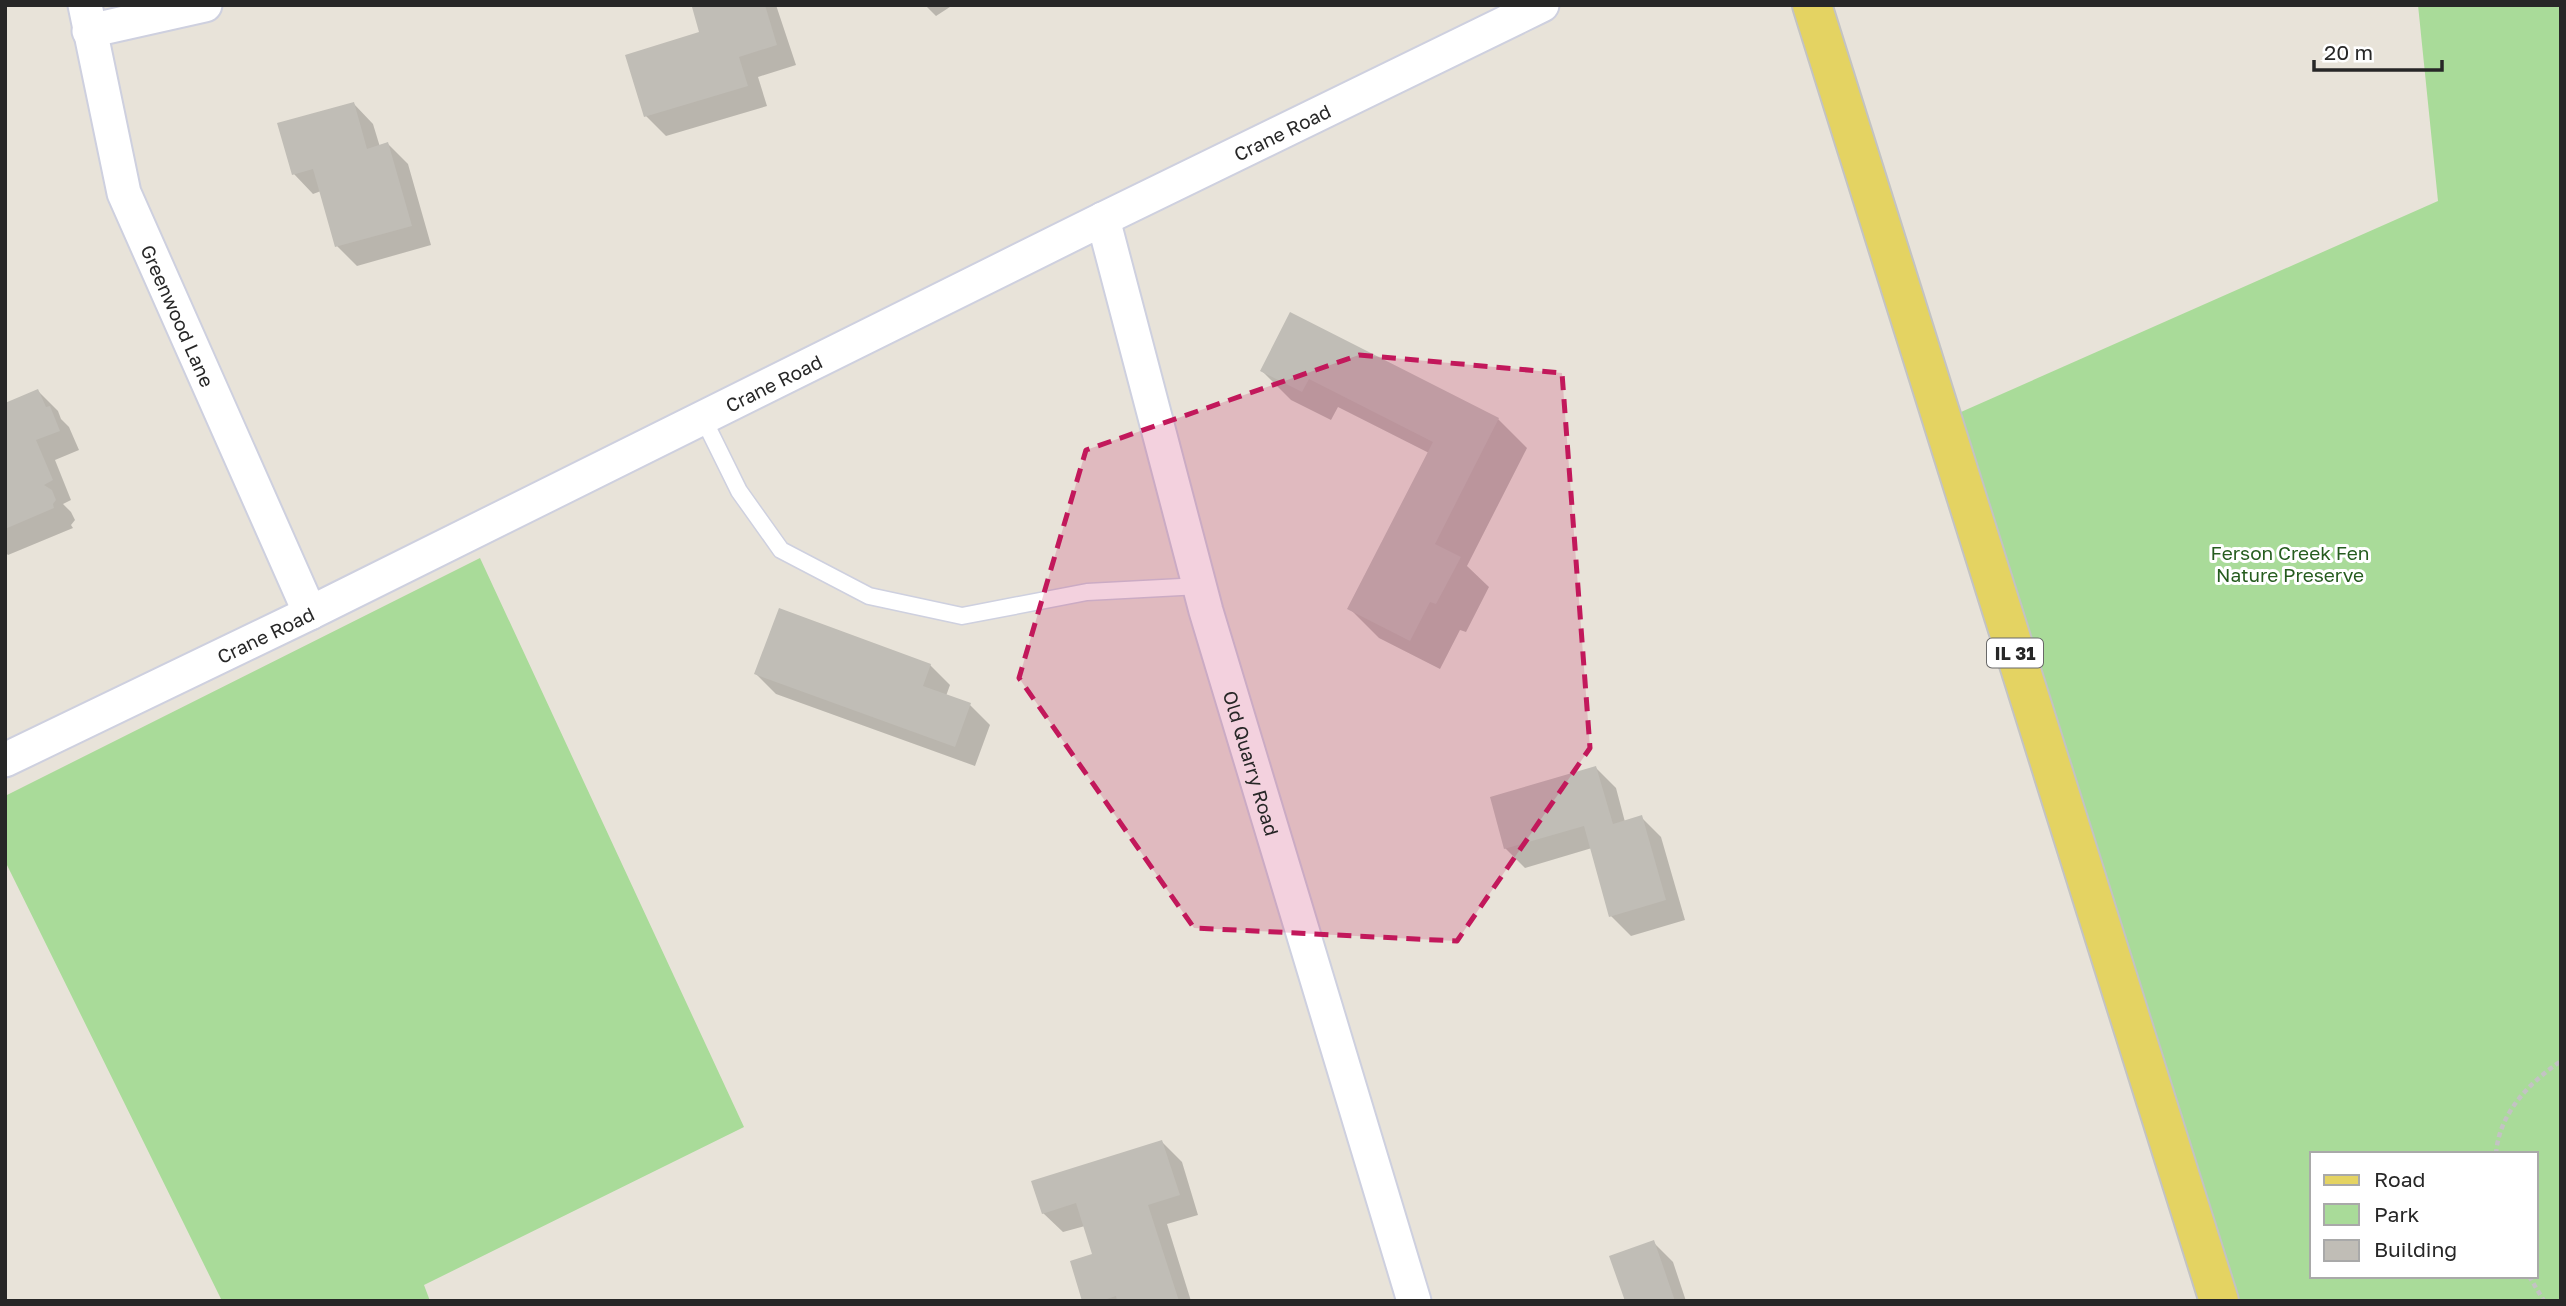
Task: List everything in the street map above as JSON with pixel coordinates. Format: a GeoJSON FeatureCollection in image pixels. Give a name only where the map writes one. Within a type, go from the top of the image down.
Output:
{"type":"FeatureCollection","features":[{"type":"Feature","properties":{"kind":"main road","name":"IL 31"},"geometry":{"type":"LineString","coordinates":[[1812,5],[2218,1301]]}},
{"type":"Feature","properties":{"kind":"street"},"geometry":{"type":"LineString","coordinates":[[87,18],[205,5]]}},
{"type":"Feature","properties":{"kind":"street","name":"Crane Road"},"geometry":{"type":"LineString","coordinates":[[5,760],[310,613],[1542,5]]}},
{"type":"Feature","properties":{"kind":"street","name":"Greenwood Lane"},"geometry":{"type":"LineString","coordinates":[[87,18],[124,193],[310,613]]}},
{"type":"Feature","properties":{"kind":"street","name":"Old Quarry Road"},"geometry":{"type":"LineString","coordinates":[[1104,219],[1199,586],[1415,1301]]}},
{"type":"Feature","properties":{"kind":"lane"},"geometry":{"type":"LineString","coordinates":[[703,418],[739,491],[781,550],[869,596],[962,616],[1087,592],[1199,586]]}},
{"type":"Feature","properties":{"kind":"path"},"geometry":{"type":"LineString","coordinates":[[2496,1152],[2501,1127],[2519,1098],[2539,1076],[2561,1061]]}},
{"type":"Feature","properties":{"kind":"path"},"geometry":{"type":"LineString","coordinates":[[2530,1278],[2544,1301]]}},
{"type":"Feature","properties":{"kind":"highlighted area"},"geometry":{"type":"Polygon","coordinates":[[[1359,355],[1562,373],[1590,748],[1457,941],[1194,928],[1019,678],[1086,450],[1359,355]]]}},
{"type":"Feature","properties":{"kind":"green space","name":"Ferson Creek Fen Nature Preserve"},"geometry":{"type":"Polygon","coordinates":[[[2418,5],[2561,5],[2561,1301],[2232,1301],[1961,412],[2438,201],[2418,5]]]}},
{"type":"Feature","properties":{"kind":"green space"},"geometry":{"type":"Polygon","coordinates":[[[480,558],[744,1127],[424,1285],[430,1301],[222,1301],[5,861],[5,796],[480,558]]]}},
{"type":"Feature","properties":{"kind":"building"},"geometry":{"type":"Polygon","coordinates":[[[765,5],[777,45],[739,57],[748,86],[644,117],[625,55],[699,32],[692,7],[765,5]]]}},
{"type":"Feature","properties":{"kind":"building"},"geometry":{"type":"Polygon","coordinates":[[[354,102],[367,149],[388,142],[412,226],[335,247],[313,169],[292,175],[277,123],[354,102]]]}},
{"type":"Feature","properties":{"kind":"building"},"geometry":{"type":"Polygon","coordinates":[[[1290,312],[1499,418],[1435,544],[1461,557],[1436,604],[1430,602],[1410,641],[1347,609],[1433,442],[1309,379],[1302,392],[1260,371],[1290,312]]]}},
{"type":"Feature","properties":{"kind":"building"},"geometry":{"type":"Polygon","coordinates":[[[38,389],[46,407],[50,406],[60,431],[36,440],[53,480],[44,485],[52,490],[56,500],[54,508],[5,529],[5,403],[38,389]]]}},
{"type":"Feature","properties":{"kind":"building"},"geometry":{"type":"Polygon","coordinates":[[[779,608],[931,664],[923,686],[971,703],[955,747],[754,674],[779,608]]]}},
{"type":"Feature","properties":{"kind":"building"},"geometry":{"type":"Polygon","coordinates":[[[1596,766],[1613,824],[1642,815],[1666,900],[1609,917],[1584,826],[1504,849],[1490,797],[1596,766]]]}},
{"type":"Feature","properties":{"kind":"building"},"geometry":{"type":"Polygon","coordinates":[[[1162,1140],[1180,1195],[1148,1205],[1179,1301],[1117,1301],[1116,1296],[1101,1301],[1082,1301],[1070,1261],[1092,1254],[1076,1203],[1042,1214],[1031,1181],[1162,1140]]]}},
{"type":"Feature","properties":{"kind":"building"},"geometry":{"type":"Polygon","coordinates":[[[1654,1240],[1675,1301],[1625,1301],[1609,1256],[1654,1240]]]}}]}
